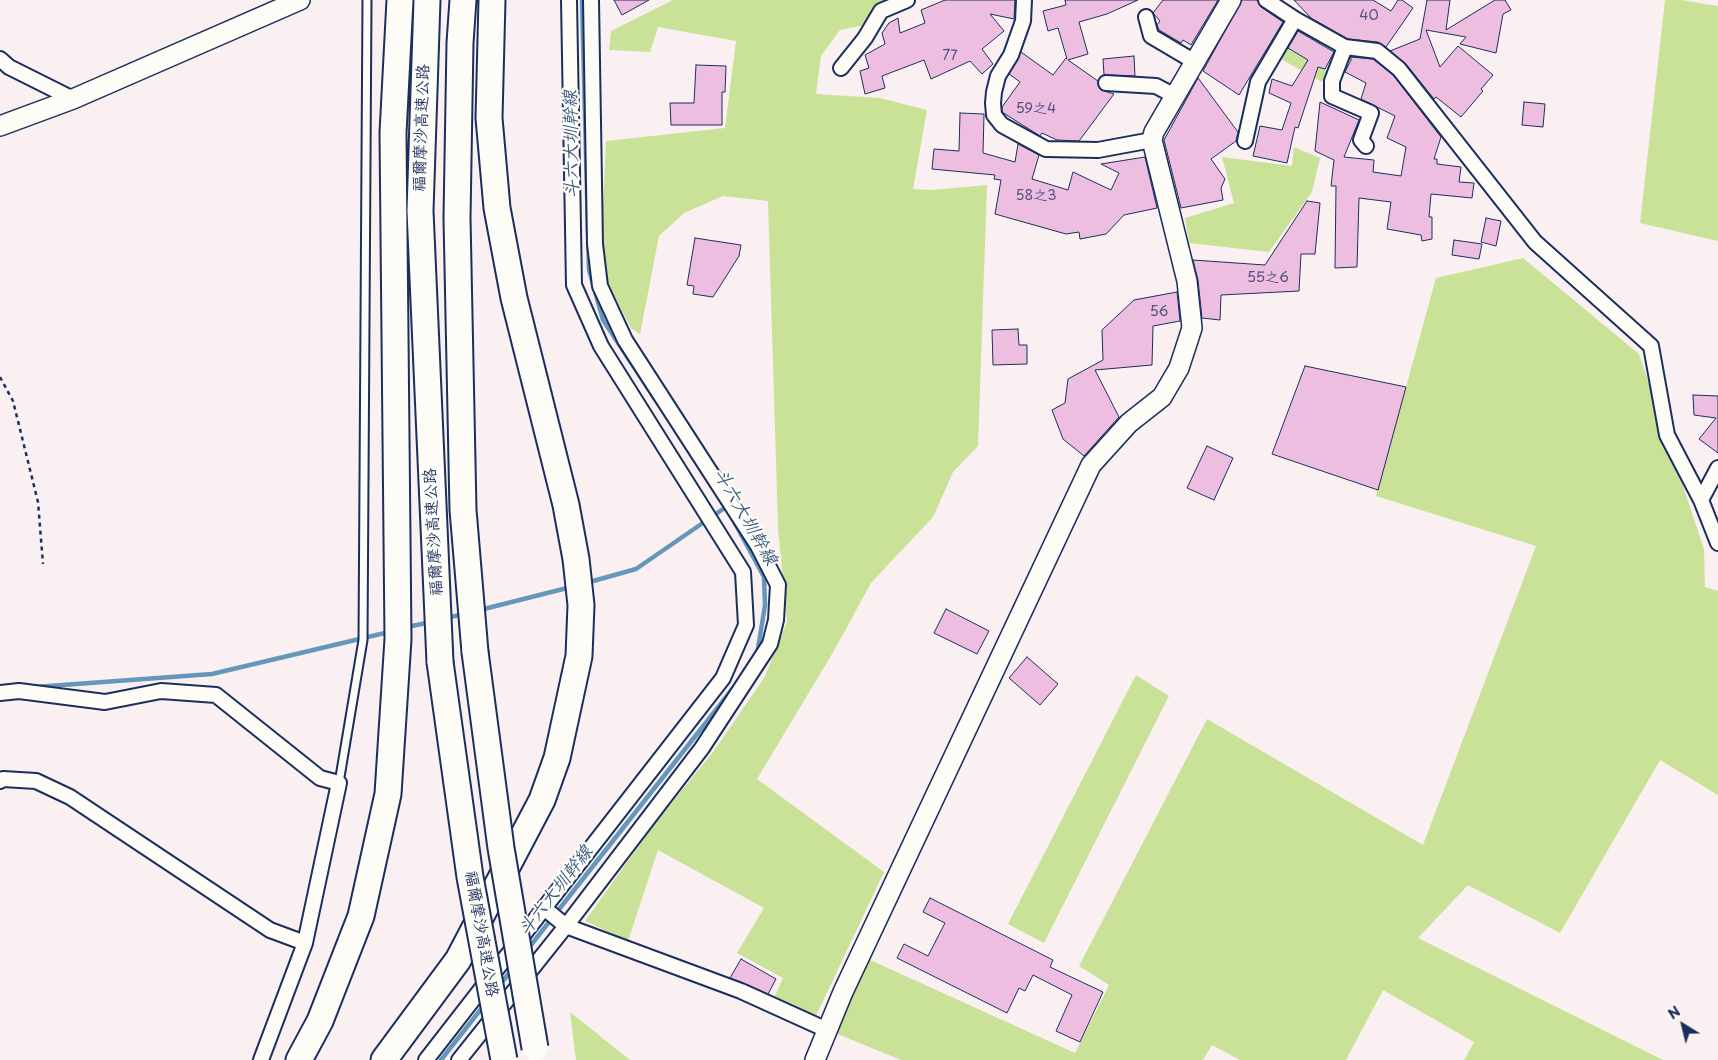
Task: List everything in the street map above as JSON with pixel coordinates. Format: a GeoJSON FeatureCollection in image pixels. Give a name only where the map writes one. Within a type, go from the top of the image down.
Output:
{"type":"FeatureCollection","features":[{"type":"Feature","properties":{"kind":"highway"},"geometry":{"type":"LineString","coordinates":[[299,1060],[320,1021],[361,916],[376,857],[388,794],[398,629],[393,133],[400,0]]}},
{"type":"Feature","properties":{"kind":"highway","name":"福爾摩沙高速公路"},"geometry":{"type":"LineString","coordinates":[[427,0],[420,212],[440,662],[470,877],[504,1060]]}},
{"type":"Feature","properties":{"kind":"highway","name":"福爾摩沙高速公路"},"geometry":{"type":"LineString","coordinates":[[463,0],[460,43],[457,218],[463,510],[475,652],[501,848],[537,1054]]}},
{"type":"Feature","properties":{"kind":"highway"},"geometry":{"type":"LineString","coordinates":[[384,1060],[458,960],[542,800],[557,758],[579,656],[579,585],[566,505],[514,298],[497,208],[489,118],[492,0]]}},
{"type":"Feature","properties":{"kind":"street"},"geometry":{"type":"LineString","coordinates":[[0,126],[73,99],[300,0]]}},
{"type":"Feature","properties":{"kind":"street"},"geometry":{"type":"LineString","coordinates":[[426,1060],[723,678],[746,625],[743,572],[601,346],[574,285],[569,0]]}},
{"type":"Feature","properties":{"kind":"street"},"geometry":{"type":"LineString","coordinates":[[459,1060],[566,926],[702,748],[744,687],[770,644],[776,620],[778,585],[758,546],[625,340],[600,286],[595,244],[591,0]]}},
{"type":"Feature","properties":{"kind":"street"},"geometry":{"type":"LineString","coordinates":[[841,68],[865,38],[881,11],[907,0]]}},
{"type":"Feature","properties":{"kind":"street"},"geometry":{"type":"LineString","coordinates":[[1024,0],[1023,21],[1011,55],[998,76],[994,92],[994,115],[1002,125],[1046,149],[1098,150],[1152,140]]}},
{"type":"Feature","properties":{"kind":"street"},"geometry":{"type":"LineString","coordinates":[[815,1060],[827,1030],[1091,466],[1130,423],[1162,397],[1180,368],[1192,328],[1188,291],[1152,140],[1175,96],[1231,0]]}},
{"type":"Feature","properties":{"kind":"street"},"geometry":{"type":"LineString","coordinates":[[1266,0],[1295,19],[1345,46],[1376,51],[1399,69],[1535,242],[1651,346],[1667,435],[1708,508],[1718,544]]}},
{"type":"Feature","properties":{"kind":"street"},"geometry":{"type":"LineString","coordinates":[[1146,17],[1151,36],[1195,62]]}},
{"type":"Feature","properties":{"kind":"street"},"geometry":{"type":"LineString","coordinates":[[1245,141],[1258,82],[1295,19]]}},
{"type":"Feature","properties":{"kind":"street"},"geometry":{"type":"LineString","coordinates":[[1345,46],[1332,81],[1332,96],[1371,113],[1361,140],[1366,146]]}},
{"type":"Feature","properties":{"kind":"street"},"geometry":{"type":"LineString","coordinates":[[0,59],[9,67],[73,99]]}},
{"type":"Feature","properties":{"kind":"street"},"geometry":{"type":"LineString","coordinates":[[1106,82],[1121,85],[1156,86],[1175,96]]}},
{"type":"Feature","properties":{"kind":"street"},"geometry":{"type":"LineString","coordinates":[[1708,508],[1718,468]]}},
{"type":"Feature","properties":{"kind":"street"},"geometry":{"type":"LineString","coordinates":[[0,693],[19,691],[105,702],[161,691],[216,695],[320,778],[339,783],[305,943],[261,1060]]}},
{"type":"Feature","properties":{"kind":"street"},"geometry":{"type":"LineString","coordinates":[[0,781],[3,779],[36,781],[70,797],[270,930],[305,943]]}},
{"type":"Feature","properties":{"kind":"street"},"geometry":{"type":"LineString","coordinates":[[544,908],[566,926],[742,991],[827,1030]]}},
{"type":"Feature","properties":{"kind":"lane"},"geometry":{"type":"LineString","coordinates":[[339,783],[363,640],[367,0]]}},
{"type":"Feature","properties":{"kind":"path"},"geometry":{"type":"LineString","coordinates":[[0,377],[13,401],[38,502],[43,564]]}},
{"type":"Feature","properties":{"kind":"green space"},"geometry":{"type":"Polygon","coordinates":[[[673,0],[886,0],[865,25],[840,30],[821,56],[816,94],[880,98],[927,110],[913,189],[931,190],[987,185],[978,446],[953,472],[933,517],[871,583],[835,649],[757,779],[884,872],[815,1018],[774,998],[783,978],[737,953],[764,908],[658,850],[628,941],[585,921],[653,826],[713,752],[764,678],[787,622],[778,528],[768,201],[723,196],[684,213],[659,236],[640,334],[631,328],[600,268],[606,141],[725,128],[736,41],[658,27],[650,52],[609,50],[611,31],[673,0]]]}},
{"type":"Feature","properties":{"kind":"green space"},"geometry":{"type":"Polygon","coordinates":[[[1665,0],[1681,0],[1718,6],[1718,241],[1640,223],[1665,0]]]}},
{"type":"Feature","properties":{"kind":"green space"},"geometry":{"type":"Polygon","coordinates":[[[1287,48],[1301,56],[1305,50],[1328,64],[1322,82],[1281,59],[1287,48]]]}},
{"type":"Feature","properties":{"kind":"green space"},"geometry":{"type":"Polygon","coordinates":[[[1294,147],[1320,158],[1312,192],[1269,252],[1189,243],[1185,218],[1234,203],[1222,157],[1292,166],[1294,147]]]}},
{"type":"Feature","properties":{"kind":"green space"},"geometry":{"type":"Polygon","coordinates":[[[1523,258],[1639,354],[1704,549],[1705,587],[1718,591],[1718,795],[1660,760],[1560,933],[1468,885],[1418,938],[1663,1060],[1464,1060],[1474,1042],[1383,990],[1346,1060],[1240,1060],[1212,1045],[1203,1060],[901,1060],[835,1033],[868,959],[1075,1053],[1109,985],[1079,966],[1207,719],[1423,845],[1536,546],[1376,496],[1436,278],[1523,258]]]}},
{"type":"Feature","properties":{"kind":"green space"},"geometry":{"type":"Polygon","coordinates":[[[1136,675],[1169,696],[1044,943],[1008,924],[1136,675]]]}},
{"type":"Feature","properties":{"kind":"green space"},"geometry":{"type":"Polygon","coordinates":[[[570,1012],[630,1060],[576,1060],[570,1012]]]}},
{"type":"Feature","properties":{"kind":"building"},"geometry":{"type":"Polygon","coordinates":[[[614,0],[649,0],[622,15],[614,0]]]}},
{"type":"Feature","properties":{"kind":"building"},"geometry":{"type":"Polygon","coordinates":[[[945,0],[1015,0],[1014,19],[990,14],[1004,31],[982,49],[993,64],[982,74],[970,61],[931,79],[924,60],[882,76],[885,88],[865,94],[860,71],[869,68],[865,55],[885,44],[882,33],[889,23],[898,18],[900,33],[925,23],[921,10],[945,0]]]}},
{"type":"Feature","properties":{"kind":"building"},"geometry":{"type":"Polygon","coordinates":[[[1065,0],[1138,0],[1107,14],[1079,22],[1088,54],[1068,60],[1098,81],[1101,90],[1114,94],[1079,141],[1057,140],[1042,133],[1040,136],[1002,112],[1002,107],[1020,82],[1009,74],[1021,52],[1053,75],[1067,59],[1058,28],[1048,31],[1043,11],[1066,5],[1065,0]]]}},
{"type":"Feature","properties":{"kind":"building"},"geometry":{"type":"Polygon","coordinates":[[[1163,0],[1218,0],[1191,45],[1183,40],[1181,43],[1159,30],[1157,25],[1160,21],[1153,13],[1163,0]]]}},
{"type":"Feature","properties":{"kind":"building"},"geometry":{"type":"Polygon","coordinates":[[[1242,0],[1257,0],[1261,7],[1283,22],[1239,95],[1203,71],[1242,0]]]}},
{"type":"Feature","properties":{"kind":"building"},"geometry":{"type":"Polygon","coordinates":[[[1294,0],[1373,0],[1391,11],[1398,0],[1402,0],[1413,8],[1386,47],[1378,42],[1348,39],[1311,18],[1294,0]]]}},
{"type":"Feature","properties":{"kind":"building"},"geometry":{"type":"Polygon","coordinates":[[[1427,0],[1450,0],[1446,30],[1495,0],[1505,0],[1511,10],[1503,14],[1496,53],[1460,44],[1466,37],[1426,30],[1440,67],[1458,46],[1493,75],[1481,89],[1483,91],[1461,117],[1436,97],[1434,99],[1406,64],[1390,51],[1420,39],[1427,0]]]}},
{"type":"Feature","properties":{"kind":"building"},"geometry":{"type":"Polygon","coordinates":[[[1298,31],[1334,52],[1325,69],[1318,67],[1298,128],[1295,127],[1287,163],[1253,156],[1260,126],[1282,130],[1291,103],[1269,93],[1272,79],[1292,86],[1308,60],[1288,48],[1298,31]]]}},
{"type":"Feature","properties":{"kind":"building"},"geometry":{"type":"Polygon","coordinates":[[[1134,56],[1135,76],[1104,75],[1103,59],[1134,56]]]}},
{"type":"Feature","properties":{"kind":"building"},"geometry":{"type":"Polygon","coordinates":[[[1351,57],[1373,59],[1393,75],[1441,137],[1434,159],[1437,159],[1437,164],[1461,167],[1459,182],[1474,183],[1472,198],[1431,194],[1429,217],[1432,217],[1432,239],[1422,241],[1421,235],[1387,229],[1391,202],[1359,198],[1357,267],[1335,268],[1336,186],[1331,186],[1334,160],[1315,151],[1320,102],[1359,120],[1344,157],[1374,160],[1373,172],[1401,176],[1406,147],[1387,138],[1395,116],[1361,99],[1366,83],[1345,72],[1351,57]]]}},
{"type":"Feature","properties":{"kind":"building"},"geometry":{"type":"Polygon","coordinates":[[[696,65],[726,66],[725,92],[722,92],[722,125],[671,125],[670,103],[694,103],[696,65]]]}},
{"type":"Feature","properties":{"kind":"building"},"geometry":{"type":"Polygon","coordinates":[[[1198,78],[1238,132],[1236,141],[1211,159],[1225,179],[1221,188],[1223,200],[1181,208],[1164,140],[1198,78]]]}},
{"type":"Feature","properties":{"kind":"building"},"geometry":{"type":"Polygon","coordinates":[[[1524,102],[1545,104],[1543,127],[1522,125],[1524,102]]]}},
{"type":"Feature","properties":{"kind":"building"},"geometry":{"type":"Polygon","coordinates":[[[960,113],[984,114],[983,153],[1015,162],[1018,144],[1039,155],[1032,179],[1068,190],[1073,172],[1111,190],[1119,173],[1101,164],[1145,157],[1157,208],[1124,215],[1106,234],[1080,239],[1079,232],[1066,234],[995,214],[1001,180],[994,179],[995,175],[932,169],[934,149],[959,151],[960,113]]]}},
{"type":"Feature","properties":{"kind":"building"},"geometry":{"type":"Polygon","coordinates":[[[1307,201],[1320,203],[1315,254],[1301,254],[1299,291],[1221,295],[1220,320],[1202,318],[1198,280],[1193,260],[1265,265],[1307,201]]]}},
{"type":"Feature","properties":{"kind":"building"},"geometry":{"type":"Polygon","coordinates":[[[1486,218],[1501,221],[1496,246],[1481,242],[1486,218]]]}},
{"type":"Feature","properties":{"kind":"building"},"geometry":{"type":"Polygon","coordinates":[[[695,238],[741,245],[739,256],[713,297],[693,294],[694,286],[687,285],[695,238]]]}},
{"type":"Feature","properties":{"kind":"building"},"geometry":{"type":"Polygon","coordinates":[[[1454,240],[1482,244],[1479,259],[1452,255],[1454,240]]]}},
{"type":"Feature","properties":{"kind":"building"},"geometry":{"type":"Polygon","coordinates":[[[1177,292],[1180,321],[1153,326],[1152,365],[1095,370],[1119,417],[1084,456],[1063,439],[1052,410],[1065,403],[1068,379],[1103,360],[1102,330],[1134,300],[1177,292]]]}},
{"type":"Feature","properties":{"kind":"building"},"geometry":{"type":"Polygon","coordinates":[[[1018,329],[1019,345],[1027,345],[1027,364],[993,365],[992,330],[1018,329]]]}},
{"type":"Feature","properties":{"kind":"building"},"geometry":{"type":"Polygon","coordinates":[[[1305,366],[1406,387],[1378,490],[1272,454],[1305,366]]]}},
{"type":"Feature","properties":{"kind":"building"},"geometry":{"type":"Polygon","coordinates":[[[1693,395],[1718,396],[1718,453],[1699,439],[1716,418],[1694,415],[1693,395]]]}},
{"type":"Feature","properties":{"kind":"building"},"geometry":{"type":"Polygon","coordinates":[[[1207,446],[1233,458],[1214,500],[1187,488],[1207,446]]]}},
{"type":"Feature","properties":{"kind":"building"},"geometry":{"type":"Polygon","coordinates":[[[946,609],[989,631],[977,654],[934,633],[946,609]]]}},
{"type":"Feature","properties":{"kind":"building"},"geometry":{"type":"Polygon","coordinates":[[[1027,657],[1058,684],[1040,705],[1009,678],[1027,657]]]}},
{"type":"Feature","properties":{"kind":"building"},"geometry":{"type":"Polygon","coordinates":[[[930,898],[1053,960],[1050,967],[1103,992],[1080,1042],[1056,1031],[1072,995],[1033,975],[1025,991],[1019,988],[1007,1013],[897,958],[904,944],[928,956],[945,923],[923,912],[930,898]]]}},
{"type":"Feature","properties":{"kind":"building"},"geometry":{"type":"Polygon","coordinates":[[[741,959],[776,979],[768,994],[730,978],[741,959]]]}},
{"type":"Feature","properties":{"kind":"waterway","name":"斗六大圳幹線"},"geometry":{"type":"LineString","coordinates":[[582,0],[589,270],[603,320],[655,399]]}},
{"type":"Feature","properties":{"kind":"waterway"},"geometry":{"type":"LineString","coordinates":[[586,583],[636,569],[726,507]]}},
{"type":"Feature","properties":{"kind":"waterway","name":"斗六大圳幹線"},"geometry":{"type":"LineString","coordinates":[[730,514],[764,577],[765,605],[757,655]]}},
{"type":"Feature","properties":{"kind":"waterway"},"geometry":{"type":"LineString","coordinates":[[480,610],[571,587]]}},
{"type":"Feature","properties":{"kind":"waterway"},"geometry":{"type":"LineString","coordinates":[[445,618],[465,614]]}},
{"type":"Feature","properties":{"kind":"waterway"},"geometry":{"type":"LineString","coordinates":[[407,627],[431,622]]}},
{"type":"Feature","properties":{"kind":"waterway"},"geometry":{"type":"LineString","coordinates":[[35,687],[212,674],[389,632]]}},
{"type":"Feature","properties":{"kind":"waterway","name":"斗六大圳幹線"},"geometry":{"type":"LineString","coordinates":[[527,950],[734,687]]}},
{"type":"Feature","properties":{"kind":"waterway","name":"斗六大圳幹線"},"geometry":{"type":"LineString","coordinates":[[499,986],[513,968]]}},
{"type":"Feature","properties":{"kind":"waterway","name":"斗六大圳幹線"},"geometry":{"type":"LineString","coordinates":[[441,1060],[485,1004]]}}]}
